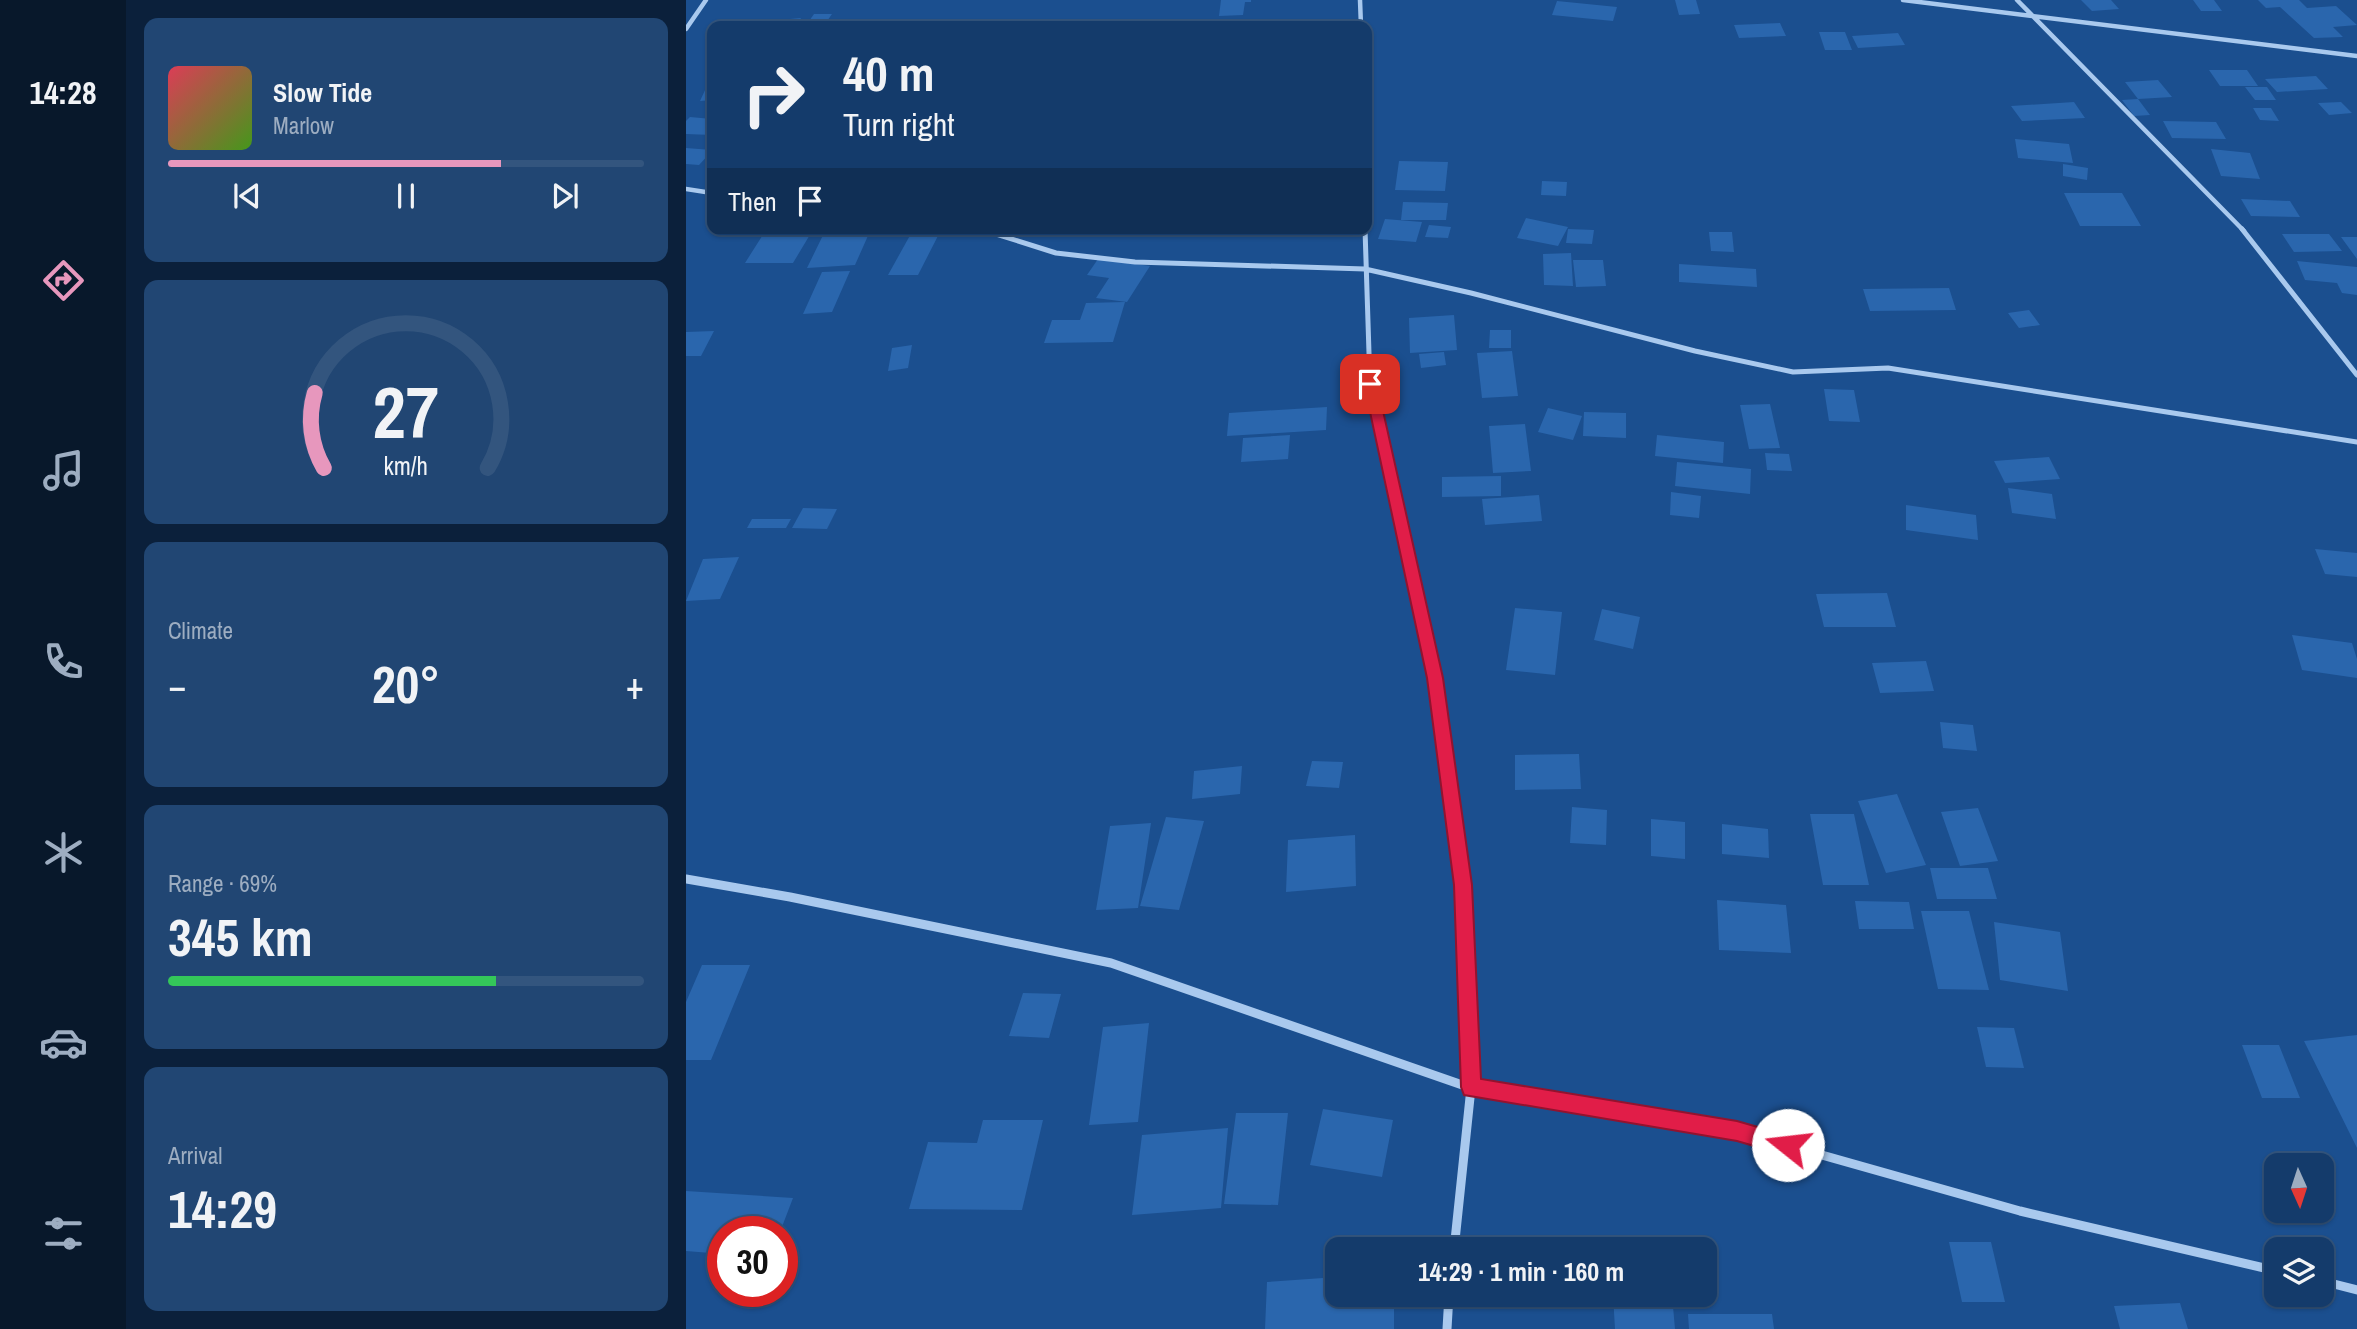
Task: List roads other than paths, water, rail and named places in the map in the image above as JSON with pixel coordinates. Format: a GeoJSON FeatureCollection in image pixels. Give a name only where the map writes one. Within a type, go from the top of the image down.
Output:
{"type":"FeatureCollection","features":[{"type":"Feature","properties":{"kind":"street"},"geometry":{"type":"LineString","coordinates":[[686,29],[706,0]]}},
{"type":"Feature","properties":{"kind":"street"},"geometry":{"type":"LineString","coordinates":[[1360,0],[1361,21]]}},
{"type":"Feature","properties":{"kind":"street"},"geometry":{"type":"LineString","coordinates":[[1903,0],[2357,56]]}},
{"type":"Feature","properties":{"kind":"street"},"geometry":{"type":"LineString","coordinates":[[2017,0],[2251,238],[2357,376]]}},
{"type":"Feature","properties":{"kind":"street"},"geometry":{"type":"LineString","coordinates":[[686,190],[707,192]]}},
{"type":"Feature","properties":{"kind":"street"},"geometry":{"type":"LineString","coordinates":[[999,235],[1056,253],[1135,262],[1365,269],[1471,293],[1695,351],[1793,372],[1888,368],[2357,442]]}},
{"type":"Feature","properties":{"kind":"street"},"geometry":{"type":"LineString","coordinates":[[1365,235],[1370,384],[1435,678],[1463,885],[1471,1087],[1455,1237]]}},
{"type":"Feature","properties":{"kind":"street"},"geometry":{"type":"LineString","coordinates":[[686,879],[894,918],[1111,964],[1471,1087],[1737,1131],[2020,1211],[2264,1268]]}},
{"type":"Feature","properties":{"kind":"street"},"geometry":{"type":"LineString","coordinates":[[2334,1285],[2357,1290]]}},
{"type":"Feature","properties":{"kind":"street"},"geometry":{"type":"LineString","coordinates":[[1447,1329],[1448,1307]]}}]}
